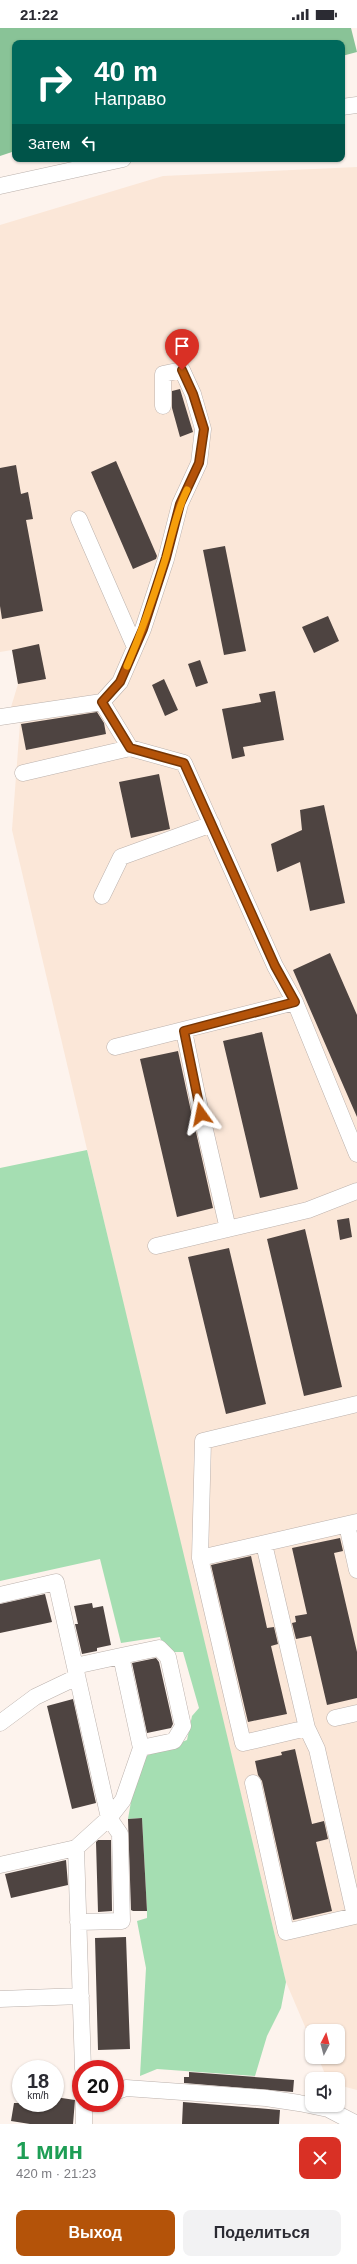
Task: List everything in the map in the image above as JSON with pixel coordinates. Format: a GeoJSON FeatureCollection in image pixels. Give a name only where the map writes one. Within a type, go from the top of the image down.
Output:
{"type":"FeatureCollection","features":[{"type":"Feature","properties":{"kind":"street"},"geometry":{"type":"LineString","coordinates":[[345,107],[357,105]]}},
{"type":"Feature","properties":{"kind":"street"},"geometry":{"type":"LineString","coordinates":[[0,186],[109,162]]}},
{"type":"Feature","properties":{"kind":"street"},"geometry":{"type":"LineString","coordinates":[[4,717],[102,702],[120,682],[135,647],[166,558],[180,504],[199,463],[204,429],[193,394],[182,370],[163,374],[163,406]]}},
{"type":"Feature","properties":{"kind":"street"},"geometry":{"type":"LineString","coordinates":[[79,519],[135,647]]}},
{"type":"Feature","properties":{"kind":"street"},"geometry":{"type":"LineString","coordinates":[[102,702],[130,748]]}},
{"type":"Feature","properties":{"kind":"street"},"geometry":{"type":"LineString","coordinates":[[24,773],[130,748],[184,763],[275,966],[295,1002],[355,1146]]}},
{"type":"Feature","properties":{"kind":"street"},"geometry":{"type":"LineString","coordinates":[[102,896],[120,857],[212,824]]}},
{"type":"Feature","properties":{"kind":"street"},"geometry":{"type":"LineString","coordinates":[[115,1047],[184,1031],[295,1002]]}},
{"type":"Feature","properties":{"kind":"street"},"geometry":{"type":"LineString","coordinates":[[184,1031],[201,1114]]}},
{"type":"Feature","properties":{"kind":"street"},"geometry":{"type":"LineString","coordinates":[[205,1130],[228,1229]]}},
{"type":"Feature","properties":{"kind":"street"},"geometry":{"type":"LineString","coordinates":[[156,1246],[308,1210],[357,1191]]}},
{"type":"Feature","properties":{"kind":"street"},"geometry":{"type":"LineString","coordinates":[[307,1728],[243,1743],[200,1558],[203,1441],[357,1404]]}},
{"type":"Feature","properties":{"kind":"street"},"geometry":{"type":"LineString","coordinates":[[200,1558],[352,1524],[357,1570]]}},
{"type":"Feature","properties":{"kind":"street"},"geometry":{"type":"LineString","coordinates":[[253,1783],[286,1932],[356,1916],[317,1749],[307,1728],[264,1544]]}},
{"type":"Feature","properties":{"kind":"street"},"geometry":{"type":"LineString","coordinates":[[0,1595],[56,1582],[109,1818],[120,1834],[122,1921],[78,1922]]}},
{"type":"Feature","properties":{"kind":"street"},"geometry":{"type":"LineString","coordinates":[[0,1722],[35,1697],[76,1672],[121,1656],[159,1648],[168,1657],[183,1726],[174,1741],[141,1748]]}},
{"type":"Feature","properties":{"kind":"street"},"geometry":{"type":"LineString","coordinates":[[0,1865],[76,1848],[109,1818],[123,1800],[141,1748],[121,1656]]}},
{"type":"Feature","properties":{"kind":"street"},"geometry":{"type":"LineString","coordinates":[[335,1718],[357,1713]]}},
{"type":"Feature","properties":{"kind":"street"},"geometry":{"type":"LineString","coordinates":[[76,1848],[83,2060]]}},
{"type":"Feature","properties":{"kind":"street"},"geometry":{"type":"LineString","coordinates":[[0,1999],[81,1996]]}},
{"type":"Feature","properties":{"kind":"street"},"geometry":{"type":"LineString","coordinates":[[124,2089],[266,2098],[328,2109],[357,2124]]}},
{"type":"Feature","properties":{"kind":"shaded area"},"geometry":{"type":"Polygon","coordinates":[[[357,167],[357,2090],[345,2087],[345,2072],[324,2072],[321,2064],[345,2064],[345,2024],[305,2024],[305,2027],[286,1982],[152,1426],[12,830],[20,723],[8,717],[18,684],[12,650],[0,652],[0,225],[163,176],[357,167]]]}},
{"type":"Feature","properties":{"kind":"green space"},"geometry":{"type":"Polygon","coordinates":[[[0,28],[351,28],[357,52],[345,55],[345,40],[12,40],[12,152],[0,156],[0,28]]]}},
{"type":"Feature","properties":{"kind":"green space"},"geometry":{"type":"Polygon","coordinates":[[[87,1150],[286,1982],[281,2008],[267,2036],[255,2076],[157,2069],[140,2076],[146,1968],[137,1921],[147,1918],[147,1911],[142,1818],[128,1819],[133,1790],[146,1756],[187,1740],[192,1716],[199,1708],[183,1652],[165,1652],[160,1637],[121,1643],[100,1559],[0,1581],[0,1168],[87,1150]]]}},
{"type":"Feature","properties":{"kind":"building"},"geometry":{"type":"Polygon","coordinates":[[[180,389],[193,432],[180,437],[172,408],[172,391],[180,389]]]}},
{"type":"Feature","properties":{"kind":"building"},"geometry":{"type":"Polygon","coordinates":[[[116,461],[157,556],[156,559],[133,569],[91,472],[116,461]]]}},
{"type":"Feature","properties":{"kind":"building"},"geometry":{"type":"Polygon","coordinates":[[[16,465],[21,494],[28,492],[33,519],[26,520],[43,611],[2,619],[0,606],[0,468],[16,465]]]}},
{"type":"Feature","properties":{"kind":"building"},"geometry":{"type":"Polygon","coordinates":[[[225,546],[246,651],[224,655],[203,550],[225,546]]]}},
{"type":"Feature","properties":{"kind":"building"},"geometry":{"type":"Polygon","coordinates":[[[328,616],[339,641],[314,653],[302,627],[328,616]]]}},
{"type":"Feature","properties":{"kind":"building"},"geometry":{"type":"Polygon","coordinates":[[[39,644],[46,679],[18,684],[12,650],[39,644]]]}},
{"type":"Feature","properties":{"kind":"building"},"geometry":{"type":"Polygon","coordinates":[[[200,660],[208,683],[196,687],[188,664],[200,660]]]}},
{"type":"Feature","properties":{"kind":"building"},"geometry":{"type":"Polygon","coordinates":[[[164,679],[178,710],[165,716],[152,685],[164,679]]]}},
{"type":"Feature","properties":{"kind":"building"},"geometry":{"type":"Polygon","coordinates":[[[275,691],[284,740],[243,747],[245,756],[232,759],[222,709],[261,702],[259,694],[275,691]]]}},
{"type":"Feature","properties":{"kind":"building"},"geometry":{"type":"Polygon","coordinates":[[[97,712],[104,723],[106,734],[26,750],[21,724],[97,712]]]}},
{"type":"Feature","properties":{"kind":"building"},"geometry":{"type":"Polygon","coordinates":[[[159,774],[170,829],[131,838],[119,782],[159,774]]]}},
{"type":"Feature","properties":{"kind":"building"},"geometry":{"type":"Polygon","coordinates":[[[324,805],[345,903],[310,911],[300,862],[277,872],[271,844],[302,830],[300,810],[324,805]]]}},
{"type":"Feature","properties":{"kind":"building"},"geometry":{"type":"Polygon","coordinates":[[[330,953],[357,1015],[357,1117],[293,970],[330,953]]]}},
{"type":"Feature","properties":{"kind":"building"},"geometry":{"type":"Polygon","coordinates":[[[262,1032],[298,1189],[260,1198],[223,1041],[262,1032]]]}},
{"type":"Feature","properties":{"kind":"building"},"geometry":{"type":"Polygon","coordinates":[[[178,1051],[192,1116],[199,1123],[196,1132],[213,1208],[177,1217],[140,1059],[178,1051]]]}},
{"type":"Feature","properties":{"kind":"building"},"geometry":{"type":"Polygon","coordinates":[[[349,1218],[352,1237],[340,1240],[337,1220],[349,1218]]]}},
{"type":"Feature","properties":{"kind":"building"},"geometry":{"type":"Polygon","coordinates":[[[305,1229],[342,1387],[304,1396],[267,1239],[305,1229]]]}},
{"type":"Feature","properties":{"kind":"building"},"geometry":{"type":"Polygon","coordinates":[[[229,1248],[266,1404],[226,1414],[188,1257],[229,1248]]]}},
{"type":"Feature","properties":{"kind":"building"},"geometry":{"type":"Polygon","coordinates":[[[340,1538],[343,1551],[334,1553],[357,1652],[357,1698],[327,1705],[311,1636],[296,1639],[292,1623],[296,1622],[295,1616],[307,1614],[292,1548],[340,1538]]]}},
{"type":"Feature","properties":{"kind":"building"},"geometry":{"type":"Polygon","coordinates":[[[251,1556],[267,1628],[274,1627],[278,1644],[271,1646],[287,1714],[248,1722],[211,1565],[251,1556]]]}},
{"type":"Feature","properties":{"kind":"building"},"geometry":{"type":"Polygon","coordinates":[[[45,1594],[52,1622],[0,1633],[0,1604],[45,1594]]]}},
{"type":"Feature","properties":{"kind":"building"},"geometry":{"type":"Polygon","coordinates":[[[92,1603],[93,1608],[103,1606],[111,1645],[97,1648],[97,1651],[82,1654],[75,1624],[78,1624],[74,1606],[92,1603]]]}},
{"type":"Feature","properties":{"kind":"building"},"geometry":{"type":"Polygon","coordinates":[[[156,1658],[159,1662],[173,1724],[171,1728],[147,1733],[132,1663],[156,1658]]]}},
{"type":"Feature","properties":{"kind":"building"},"geometry":{"type":"Polygon","coordinates":[[[73,1699],[96,1803],[72,1809],[47,1706],[73,1699]]]}},
{"type":"Feature","properties":{"kind":"building"},"geometry":{"type":"Polygon","coordinates":[[[295,1749],[312,1824],[324,1821],[328,1839],[316,1842],[332,1911],[293,1920],[262,1781],[258,1775],[255,1761],[282,1755],[281,1752],[295,1749]]]}},
{"type":"Feature","properties":{"kind":"building"},"geometry":{"type":"Polygon","coordinates":[[[142,1818],[147,1911],[133,1911],[131,1910],[128,1819],[142,1818]]]}},
{"type":"Feature","properties":{"kind":"building"},"geometry":{"type":"Polygon","coordinates":[[[98,1840],[111,1840],[112,1911],[98,1912],[96,1842],[98,1840]]]}},
{"type":"Feature","properties":{"kind":"building"},"geometry":{"type":"Polygon","coordinates":[[[66,1860],[68,1885],[11,1898],[5,1874],[66,1860]]]}},
{"type":"Feature","properties":{"kind":"building"},"geometry":{"type":"Polygon","coordinates":[[[126,1937],[130,2049],[98,2050],[95,1938],[126,1937]]]}},
{"type":"Feature","properties":{"kind":"building"},"geometry":{"type":"Polygon","coordinates":[[[189,2072],[294,2080],[293,2092],[184,2083],[184,2077],[189,2077],[189,2072]]]}},
{"type":"Feature","properties":{"kind":"building"},"geometry":{"type":"Polygon","coordinates":[[[64,2098],[72,2100],[72,2112],[74,2112],[73,2124],[30,2124],[11,2121],[12,2112],[64,2112],[64,2098]]]}},
{"type":"Feature","properties":{"kind":"building"},"geometry":{"type":"Polygon","coordinates":[[[183,2102],[280,2110],[279,2124],[182,2124],[183,2102]]]}},
{"type":"Feature","properties":{"kind":"slow traffic"},"geometry":{"type":"LineString","coordinates":[[127,666],[143,629],[166,558],[180,504],[187,490]]}},
{"type":"Feature","properties":{"kind":"route"},"geometry":{"type":"LineString","coordinates":[[182,370],[193,394],[204,429],[199,463],[180,504],[166,558],[143,629],[120,682],[102,702],[130,748],[184,763],[275,966],[295,1002],[184,1031],[201,1114]]}}]}
